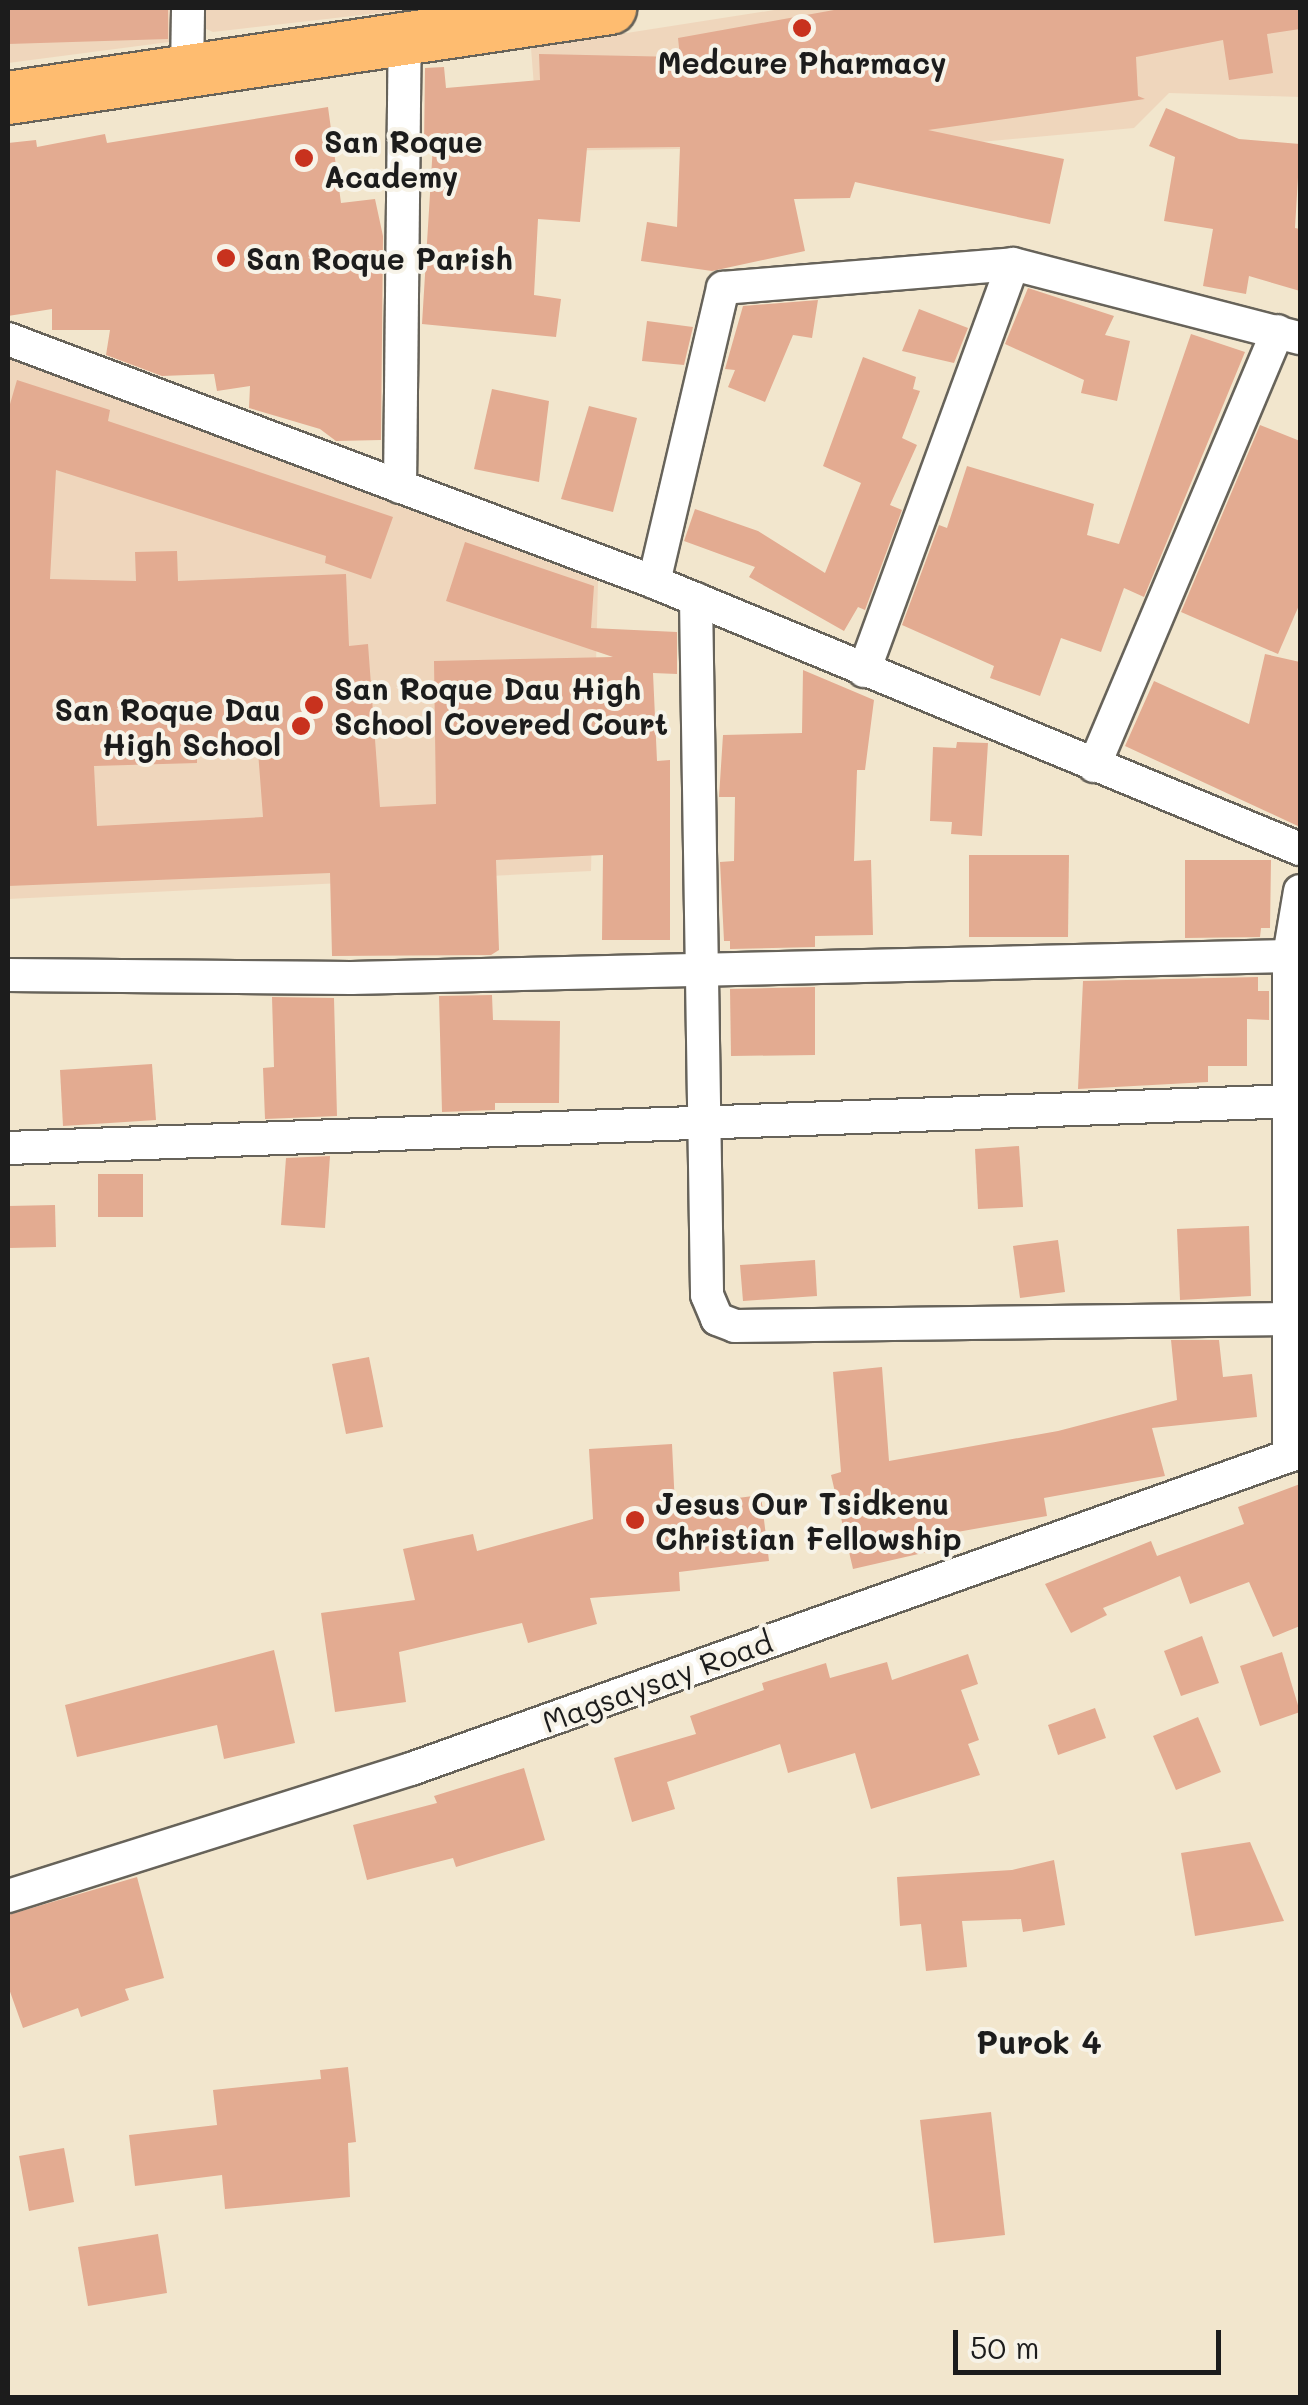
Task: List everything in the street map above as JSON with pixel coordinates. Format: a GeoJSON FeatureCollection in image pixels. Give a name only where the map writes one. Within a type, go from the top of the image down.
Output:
{"type":"FeatureCollection","features":[{"type":"Feature","properties":{"kind":"main road"},"geometry":{"type":"LineString","coordinates":[[8,98],[187,74],[424,28],[610,8]]}},
{"type":"Feature","properties":{"kind":"street"},"geometry":{"type":"LineString","coordinates":[[187,74],[188,8]]}},
{"type":"Feature","properties":{"kind":"street"},"geometry":{"type":"LineString","coordinates":[[400,487],[424,28]]}},
{"type":"Feature","properties":{"kind":"street"},"geometry":{"type":"LineString","coordinates":[[654,582],[722,288],[1014,264],[1289,334],[1094,766]]}},
{"type":"Feature","properties":{"kind":"street"},"geometry":{"type":"LineString","coordinates":[[864,671],[1014,264]]}},
{"type":"Feature","properties":{"kind":"street"},"geometry":{"type":"LineString","coordinates":[[8,339],[654,582],[1300,848]]}},
{"type":"Feature","properties":{"kind":"street"},"geometry":{"type":"LineString","coordinates":[[696,600],[706,965],[707,1295],[716,1319],[735,1326],[1290,1319]]}},
{"type":"Feature","properties":{"kind":"street"},"geometry":{"type":"LineString","coordinates":[[1295,1454],[1290,1319],[1289,956],[1300,891]]}},
{"type":"Feature","properties":{"kind":"street"},"geometry":{"type":"LineString","coordinates":[[8,976],[351,978],[706,965],[1289,956]]}},
{"type":"Feature","properties":{"kind":"street"},"geometry":{"type":"LineString","coordinates":[[8,1148],[1292,1101]]}},
{"type":"Feature","properties":{"kind":"street","name":"Magsaysay Road"},"geometry":{"type":"LineString","coordinates":[[8,1896],[411,1769],[1295,1454]]}},
{"type":"Feature","properties":{"kind":"shaded area"},"geometry":{"type":"Polygon","coordinates":[[[8,8],[179,8],[176,39],[169,42],[8,63],[8,8]]]}},
{"type":"Feature","properties":{"kind":"shaded area"},"geometry":{"type":"Polygon","coordinates":[[[203,8],[423,8],[213,32],[204,28],[203,8]]]}},
{"type":"Feature","properties":{"kind":"shaded area"},"geometry":{"type":"Polygon","coordinates":[[[787,8],[1300,8],[1300,97],[1169,93],[1134,128],[948,145],[539,151],[531,48],[787,8]]]}},
{"type":"Feature","properties":{"kind":"shaded area","name":"San Roque Dau High School"},"geometry":{"type":"Polygon","coordinates":[[[8,358],[598,581],[591,871],[8,899],[8,358]]]}},
{"type":"Feature","properties":{"kind":"building"},"geometry":{"type":"Polygon","coordinates":[[[8,8],[168,8],[168,39],[8,44],[8,8]]]}},
{"type":"Feature","properties":{"kind":"building"},"geometry":{"type":"Polygon","coordinates":[[[845,8],[1300,8],[1300,29],[1267,34],[1273,73],[1229,80],[1223,40],[1136,57],[1138,96],[1145,99],[928,130],[1064,159],[1050,224],[855,182],[850,198],[794,199],[805,251],[712,271],[641,261],[647,222],[677,227],[680,147],[587,148],[580,222],[538,219],[534,295],[561,299],[556,337],[422,324],[433,145],[424,146],[425,68],[444,67],[446,88],[540,80],[539,54],[680,57],[678,38],[845,8]]]}},
{"type":"Feature","properties":{"kind":"building"},"geometry":{"type":"Polygon","coordinates":[[[328,107],[341,203],[375,199],[383,236],[381,440],[336,441],[320,429],[249,408],[250,386],[217,391],[214,374],[162,376],[106,355],[110,330],[52,330],[52,309],[8,316],[8,143],[36,140],[37,147],[105,134],[107,143],[328,107]]]}},
{"type":"Feature","properties":{"kind":"building"},"geometry":{"type":"Polygon","coordinates":[[[1166,108],[1239,139],[1300,144],[1295,228],[1300,229],[1300,291],[1249,276],[1246,294],[1203,286],[1213,229],[1164,221],[1175,157],[1149,146],[1166,108]]]}},
{"type":"Feature","properties":{"kind":"building"},"geometry":{"type":"Polygon","coordinates":[[[1028,288],[1114,316],[1105,335],[1130,341],[1117,401],[1081,393],[1084,380],[1005,344],[1028,288]]]}},
{"type":"Feature","properties":{"kind":"building"},"geometry":{"type":"Polygon","coordinates":[[[818,300],[812,338],[793,335],[765,402],[728,387],[735,370],[725,369],[743,306],[818,300]]]}},
{"type":"Feature","properties":{"kind":"building"},"geometry":{"type":"Polygon","coordinates":[[[919,309],[968,328],[954,363],[902,351],[919,309]]]}},
{"type":"Feature","properties":{"kind":"building"},"geometry":{"type":"Polygon","coordinates":[[[647,321],[693,327],[684,365],[642,361],[647,321]]]}},
{"type":"Feature","properties":{"kind":"building"},"geometry":{"type":"Polygon","coordinates":[[[1191,334],[1245,352],[1144,597],[1124,588],[1101,652],[1061,638],[1040,696],[990,678],[994,666],[902,625],[939,525],[947,528],[967,466],[1094,504],[1087,535],[1119,544],[1191,334]]]}},
{"type":"Feature","properties":{"kind":"building"},"geometry":{"type":"Polygon","coordinates":[[[863,357],[916,377],[913,389],[920,391],[902,438],[917,445],[890,505],[902,510],[865,610],[858,607],[844,631],[749,577],[755,567],[684,541],[695,509],[758,531],[825,573],[861,483],[823,466],[863,357]]]}},
{"type":"Feature","properties":{"kind":"building","name":"San Roque Dau High School"},"geometry":{"type":"Polygon","coordinates":[[[17,380],[110,410],[108,421],[393,517],[371,579],[325,563],[326,556],[56,470],[50,579],[136,581],[135,552],[177,551],[178,581],[346,574],[349,646],[368,644],[380,807],[436,804],[434,661],[613,657],[446,601],[465,542],[594,586],[591,628],[677,632],[677,674],[653,673],[657,761],[670,760],[670,940],[602,940],[603,855],[496,860],[499,950],[491,955],[332,956],[330,873],[8,886],[8,411],[17,380]],[[257,738],[197,739],[197,763],[94,766],[97,826],[263,817],[257,738]]]}},
{"type":"Feature","properties":{"kind":"building"},"geometry":{"type":"Polygon","coordinates":[[[492,389],[549,401],[539,482],[474,469],[492,389]]]}},
{"type":"Feature","properties":{"kind":"building"},"geometry":{"type":"Polygon","coordinates":[[[589,406],[637,418],[613,512],[561,499],[589,406]]]}},
{"type":"Feature","properties":{"kind":"building"},"geometry":{"type":"Polygon","coordinates":[[[1260,425],[1300,441],[1300,603],[1278,654],[1181,612],[1260,425]]]}},
{"type":"Feature","properties":{"kind":"building"},"geometry":{"type":"Polygon","coordinates":[[[1265,654],[1300,662],[1300,827],[1125,746],[1154,681],[1249,724],[1265,654]]]}},
{"type":"Feature","properties":{"kind":"building"},"geometry":{"type":"Polygon","coordinates":[[[803,670],[874,700],[865,770],[857,770],[854,861],[871,860],[873,935],[815,936],[815,947],[730,949],[730,941],[724,941],[720,862],[734,861],[735,797],[719,797],[723,735],[802,733],[803,670]]]}},
{"type":"Feature","properties":{"kind":"building"},"geometry":{"type":"Polygon","coordinates":[[[957,742],[988,743],[982,836],[951,834],[952,822],[930,821],[933,747],[956,748],[957,742]]]}},
{"type":"Feature","properties":{"kind":"building"},"geometry":{"type":"Polygon","coordinates":[[[969,855],[1069,855],[1068,937],[969,937],[969,855]]]}},
{"type":"Feature","properties":{"kind":"building"},"geometry":{"type":"Polygon","coordinates":[[[1185,860],[1271,860],[1270,928],[1261,928],[1260,937],[1185,938],[1185,860]]]}},
{"type":"Feature","properties":{"kind":"building"},"geometry":{"type":"Polygon","coordinates":[[[1258,977],[1258,991],[1269,991],[1269,1020],[1247,1019],[1247,1066],[1208,1066],[1208,1082],[1078,1089],[1083,981],[1258,977]]]}},
{"type":"Feature","properties":{"kind":"building"},"geometry":{"type":"Polygon","coordinates":[[[815,987],[815,1055],[731,1056],[730,989],[815,987]]]}},
{"type":"Feature","properties":{"kind":"building"},"geometry":{"type":"Polygon","coordinates":[[[492,995],[493,1020],[560,1021],[559,1103],[495,1103],[495,1110],[442,1112],[439,996],[492,995]]]}},
{"type":"Feature","properties":{"kind":"building"},"geometry":{"type":"Polygon","coordinates":[[[272,997],[334,998],[337,1116],[265,1119],[263,1068],[274,1067],[272,997]]]}},
{"type":"Feature","properties":{"kind":"building"},"geometry":{"type":"Polygon","coordinates":[[[152,1064],[156,1120],[63,1126],[60,1070],[152,1064]]]}},
{"type":"Feature","properties":{"kind":"building"},"geometry":{"type":"Polygon","coordinates":[[[1019,1146],[1023,1207],[978,1209],[975,1149],[1019,1146]]]}},
{"type":"Feature","properties":{"kind":"building"},"geometry":{"type":"Polygon","coordinates":[[[330,1156],[325,1228],[281,1225],[286,1158],[330,1156]]]}},
{"type":"Feature","properties":{"kind":"building"},"geometry":{"type":"Polygon","coordinates":[[[98,1174],[143,1174],[143,1217],[98,1217],[98,1174]]]}},
{"type":"Feature","properties":{"kind":"building"},"geometry":{"type":"Polygon","coordinates":[[[55,1205],[56,1247],[8,1248],[8,1206],[55,1205]]]}},
{"type":"Feature","properties":{"kind":"building"},"geometry":{"type":"Polygon","coordinates":[[[1249,1226],[1251,1296],[1180,1300],[1177,1229],[1249,1226]]]}},
{"type":"Feature","properties":{"kind":"building"},"geometry":{"type":"Polygon","coordinates":[[[1058,1240],[1065,1292],[1020,1298],[1013,1246],[1058,1240]]]}},
{"type":"Feature","properties":{"kind":"building"},"geometry":{"type":"Polygon","coordinates":[[[815,1260],[817,1296],[743,1301],[740,1265],[815,1260]]]}},
{"type":"Feature","properties":{"kind":"building"},"geometry":{"type":"Polygon","coordinates":[[[1171,1340],[1219,1340],[1223,1377],[1252,1374],[1257,1417],[1152,1428],[1165,1476],[1044,1498],[1047,1516],[946,1534],[949,1547],[853,1569],[831,1475],[841,1472],[833,1372],[882,1367],[889,1461],[1058,1431],[1177,1400],[1171,1340]]]}},
{"type":"Feature","properties":{"kind":"building"},"geometry":{"type":"Polygon","coordinates":[[[369,1357],[383,1427],[346,1434],[332,1364],[369,1357]]]}},
{"type":"Feature","properties":{"kind":"building"},"geometry":{"type":"Polygon","coordinates":[[[672,1444],[675,1506],[761,1495],[769,1561],[679,1572],[680,1591],[590,1598],[597,1624],[528,1643],[522,1623],[399,1652],[406,1702],[335,1712],[321,1613],[415,1600],[403,1549],[473,1534],[477,1551],[593,1519],[589,1449],[672,1444]]]}},
{"type":"Feature","properties":{"kind":"building"},"geometry":{"type":"Polygon","coordinates":[[[1300,1484],[1300,1626],[1273,1637],[1249,1582],[1190,1604],[1180,1576],[1103,1608],[1107,1615],[1071,1633],[1045,1584],[1151,1541],[1157,1556],[1244,1524],[1238,1507],[1300,1484]]]}},
{"type":"Feature","properties":{"kind":"building"},"geometry":{"type":"Polygon","coordinates":[[[1202,1636],[1219,1683],[1181,1696],[1164,1651],[1202,1636]]]}},
{"type":"Feature","properties":{"kind":"building"},"geometry":{"type":"Polygon","coordinates":[[[274,1650],[295,1743],[224,1759],[217,1725],[77,1757],[65,1705],[274,1650]]]}},
{"type":"Feature","properties":{"kind":"building"},"geometry":{"type":"Polygon","coordinates":[[[1282,1652],[1300,1712],[1260,1726],[1240,1666],[1282,1652]]]}},
{"type":"Feature","properties":{"kind":"building"},"geometry":{"type":"Polygon","coordinates":[[[968,1654],[978,1684],[961,1690],[979,1740],[968,1744],[980,1775],[871,1809],[855,1753],[788,1773],[780,1744],[667,1782],[675,1809],[632,1822],[614,1758],[696,1734],[690,1716],[764,1690],[762,1683],[826,1663],[830,1678],[887,1662],[892,1680],[968,1654]]]}},
{"type":"Feature","properties":{"kind":"building"},"geometry":{"type":"Polygon","coordinates":[[[1095,1708],[1106,1738],[1058,1755],[1048,1725],[1095,1708]]]}},
{"type":"Feature","properties":{"kind":"building"},"geometry":{"type":"Polygon","coordinates":[[[1198,1717],[1221,1772],[1176,1790],[1153,1736],[1198,1717]]]}},
{"type":"Feature","properties":{"kind":"building"},"geometry":{"type":"Polygon","coordinates":[[[524,1768],[545,1840],[456,1867],[453,1858],[367,1880],[353,1825],[437,1803],[434,1796],[524,1768]]]}},
{"type":"Feature","properties":{"kind":"building"},"geometry":{"type":"Polygon","coordinates":[[[1250,1842],[1284,1921],[1195,1936],[1181,1853],[1250,1842]]]}},
{"type":"Feature","properties":{"kind":"building"},"geometry":{"type":"Polygon","coordinates":[[[1054,1860],[1065,1925],[1023,1932],[1021,1919],[962,1921],[967,1967],[926,1971],[921,1924],[900,1926],[897,1877],[1012,1870],[1054,1860]]]}},
{"type":"Feature","properties":{"kind":"building"},"geometry":{"type":"Polygon","coordinates":[[[137,1877],[164,1978],[125,1989],[129,2000],[81,2017],[78,2008],[23,2028],[8,1986],[8,1915],[137,1877]]]}},
{"type":"Feature","properties":{"kind":"building"},"geometry":{"type":"Polygon","coordinates":[[[348,2067],[356,2142],[348,2143],[350,2197],[225,2209],[222,2175],[135,2186],[129,2135],[217,2125],[213,2090],[321,2079],[320,2070],[348,2067]]]}},
{"type":"Feature","properties":{"kind":"building"},"geometry":{"type":"Polygon","coordinates":[[[991,2112],[1005,2235],[934,2243],[920,2120],[991,2112]]]}},
{"type":"Feature","properties":{"kind":"building"},"geometry":{"type":"Polygon","coordinates":[[[64,2148],[74,2202],[29,2211],[19,2156],[64,2148]]]}},
{"type":"Feature","properties":{"kind":"building"},"geometry":{"type":"Polygon","coordinates":[[[158,2234],[167,2293],[88,2306],[78,2247],[158,2234]]]}},
{"type":"Feature","properties":{"kind":"place","name":"Medcure Pharmacy"},"geometry":{"type":"Point","coordinates":[802,28]}},
{"type":"Feature","properties":{"kind":"place","name":"San Roque Academy"},"geometry":{"type":"Point","coordinates":[304,158]}},
{"type":"Feature","properties":{"kind":"place","name":"San Roque Parish"},"geometry":{"type":"Point","coordinates":[226,258]}},
{"type":"Feature","properties":{"kind":"place","name":"San Roque Dau High School Covered Court"},"geometry":{"type":"Point","coordinates":[314,705]}},
{"type":"Feature","properties":{"kind":"place","name":"San Roque Dau High School"},"geometry":{"type":"Point","coordinates":[301,726]}},
{"type":"Feature","properties":{"kind":"place","name":"Jesus Our Tsidkenu Christian Fellowship"},"geometry":{"type":"Point","coordinates":[635,1520]}},
{"type":"Feature","properties":{"kind":"district","name":"Purok 4"},"geometry":{"type":"Point","coordinates":[1039,2041]}}]}
